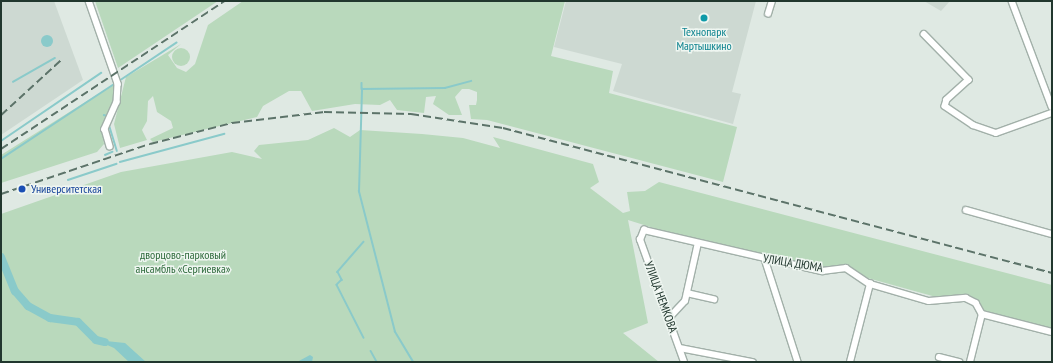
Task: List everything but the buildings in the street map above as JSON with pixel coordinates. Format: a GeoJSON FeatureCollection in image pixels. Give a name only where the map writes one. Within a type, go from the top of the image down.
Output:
{"type":"FeatureCollection","features":[{"type":"Feature","properties":{"kind":"street"},"geometry":{"type":"LineString","coordinates":[[89,1],[119,92],[105,129],[110,146]]}},
{"type":"Feature","properties":{"kind":"street"},"geometry":{"type":"LineString","coordinates":[[768,14],[772,1]]}},
{"type":"Feature","properties":{"kind":"street"},"geometry":{"type":"LineString","coordinates":[[1012,1],[1052,107]]}},
{"type":"Feature","properties":{"kind":"street"},"geometry":{"type":"LineString","coordinates":[[924,34],[969,80],[947,100],[946,106],[983,131],[996,133],[1052,114]]}},
{"type":"Feature","properties":{"kind":"street"},"geometry":{"type":"LineString","coordinates":[[966,210],[1052,234]]}},
{"type":"Feature","properties":{"kind":"street","name":"УЛИЦА ДЮМА"},"geometry":{"type":"LineString","coordinates":[[641,231],[649,230],[765,259],[822,271],[846,268],[870,284],[929,301],[966,298],[976,303],[982,314]]}},
{"type":"Feature","properties":{"kind":"street","name":"УЛИЦА НЕМКОВА"},"geometry":{"type":"LineString","coordinates":[[641,231],[640,240],[684,362]]}},
{"type":"Feature","properties":{"kind":"street"},"geometry":{"type":"LineString","coordinates":[[669,318],[685,301],[698,243]]}},
{"type":"Feature","properties":{"kind":"street"},"geometry":{"type":"LineString","coordinates":[[765,259],[798,362]]}},
{"type":"Feature","properties":{"kind":"street"},"geometry":{"type":"LineString","coordinates":[[850,362],[870,284]]}},
{"type":"Feature","properties":{"kind":"street"},"geometry":{"type":"LineString","coordinates":[[687,293],[714,299]]}},
{"type":"Feature","properties":{"kind":"street"},"geometry":{"type":"LineString","coordinates":[[970,362],[982,314],[1052,332]]}},
{"type":"Feature","properties":{"kind":"street"},"geometry":{"type":"LineString","coordinates":[[680,348],[753,362]]}},
{"type":"Feature","properties":{"kind":"street"},"geometry":{"type":"LineString","coordinates":[[939,357],[958,362]]}},
{"type":"Feature","properties":{"kind":"shaded area"},"geometry":{"type":"Polygon","coordinates":[[[1,1],[54,1],[83,80],[1,135],[1,1]]]}},
{"type":"Feature","properties":{"kind":"shaded area"},"geometry":{"type":"Polygon","coordinates":[[[566,1],[756,1],[732,92],[741,94],[733,124],[613,91],[622,64],[554,47],[566,1]]]}},
{"type":"Feature","properties":{"kind":"shaded area"},"geometry":{"type":"Polygon","coordinates":[[[924,1],[950,1],[941,11],[924,1]]]}},
{"type":"Feature","properties":{"kind":"green space"},"geometry":{"type":"Polygon","coordinates":[[[95,1],[218,1],[118,68],[95,1]]]}},
{"type":"Feature","properties":{"kind":"green space"},"geometry":{"type":"Polygon","coordinates":[[[243,1],[565,1],[551,56],[613,71],[609,93],[737,127],[723,182],[487,120],[471,119],[469,105],[476,105],[477,92],[469,89],[462,89],[455,97],[462,115],[449,115],[433,104],[436,96],[426,97],[424,113],[397,110],[390,100],[380,105],[355,104],[312,111],[301,91],[289,91],[263,106],[257,117],[153,142],[150,139],[173,128],[171,121],[157,112],[153,96],[148,101],[147,121],[142,130],[147,140],[120,148],[114,124],[126,77],[181,44],[168,55],[177,68],[186,72],[195,64],[208,25],[243,1]]]}},
{"type":"Feature","properties":{"kind":"green space"},"geometry":{"type":"Polygon","coordinates":[[[181,48],[187,51],[190,57],[187,63],[181,66],[175,63],[172,57],[175,51],[181,48]]]}},
{"type":"Feature","properties":{"kind":"green space"},"geometry":{"type":"Polygon","coordinates":[[[114,84],[114,101],[102,128],[104,144],[97,152],[1,183],[1,155],[114,84]]]}},
{"type":"Feature","properties":{"kind":"green space","name":"дворцово-парковый ансамбль «Сергиевка»"},"geometry":{"type":"Polygon","coordinates":[[[334,128],[350,137],[360,130],[422,134],[463,138],[500,148],[493,137],[593,164],[599,182],[590,188],[623,213],[630,211],[627,192],[645,191],[659,182],[1052,285],[1052,330],[985,312],[969,295],[936,297],[846,272],[743,256],[628,220],[648,323],[623,333],[659,362],[1,362],[1,214],[121,172],[232,152],[262,159],[254,151],[259,145],[308,140],[334,128]]]}},
{"type":"Feature","properties":{"kind":"water"},"geometry":{"type":"Polygon","coordinates":[[[45,35],[49,35],[53,41],[49,47],[45,47],[41,43],[41,39],[45,35]]]}},
{"type":"Feature","properties":{"kind":"water"},"geometry":{"type":"Polygon","coordinates":[[[96,340],[125,343],[146,362],[129,362],[114,348],[96,340]]]}},
{"type":"Feature","properties":{"kind":"water"},"geometry":{"type":"Polygon","coordinates":[[[310,355],[313,357],[312,362],[297,362],[310,355]]]}},
{"type":"Feature","properties":{"kind":"waterway"},"geometry":{"type":"LineString","coordinates":[[119,81],[176,43]]}},
{"type":"Feature","properties":{"kind":"waterway"},"geometry":{"type":"LineString","coordinates":[[13,82],[55,58]]}},
{"type":"Feature","properties":{"kind":"waterway"},"geometry":{"type":"LineString","coordinates":[[1,141],[101,73]]}},
{"type":"Feature","properties":{"kind":"waterway"},"geometry":{"type":"LineString","coordinates":[[413,362],[395,332],[359,192],[362,89],[445,88],[471,81]]}},
{"type":"Feature","properties":{"kind":"waterway"},"geometry":{"type":"LineString","coordinates":[[1,159],[116,83]]}},
{"type":"Feature","properties":{"kind":"waterway"},"geometry":{"type":"LineString","coordinates":[[362,83],[362,89]]}},
{"type":"Feature","properties":{"kind":"waterway"},"geometry":{"type":"LineString","coordinates":[[112,119],[109,124],[117,151]]}},
{"type":"Feature","properties":{"kind":"waterway"},"geometry":{"type":"LineString","coordinates":[[120,162],[224,134]]}},
{"type":"Feature","properties":{"kind":"waterway"},"geometry":{"type":"LineString","coordinates":[[105,155],[112,152]]}},
{"type":"Feature","properties":{"kind":"waterway"},"geometry":{"type":"LineString","coordinates":[[68,180],[116,164]]}},
{"type":"Feature","properties":{"kind":"waterway"},"geometry":{"type":"LineString","coordinates":[[364,242],[338,272],[342,280],[337,285],[364,338]]}},
{"type":"Feature","properties":{"kind":"waterway"},"geometry":{"type":"LineString","coordinates":[[1,257],[15,291],[28,306],[50,318],[78,322],[96,340],[105,342]]}},
{"type":"Feature","properties":{"kind":"waterway"},"geometry":{"type":"LineString","coordinates":[[371,351],[377,362]]}},
{"type":"Feature","properties":{"kind":"railway"},"geometry":{"type":"LineString","coordinates":[[1,149],[225,1]]}},
{"type":"Feature","properties":{"kind":"railway"},"geometry":{"type":"LineString","coordinates":[[1,115],[61,60]]}},
{"type":"Feature","properties":{"kind":"railway"},"geometry":{"type":"LineString","coordinates":[[1,194],[150,144],[232,123],[324,112],[411,114],[503,128],[1052,273]]}},
{"type":"Feature","properties":{"kind":"place","name":"Технопарк Мартышкино"},"geometry":{"type":"Point","coordinates":[704,18]}},
{"type":"Feature","properties":{"kind":"place","name":"Университетская"},"geometry":{"type":"Point","coordinates":[22,189]}}]}
